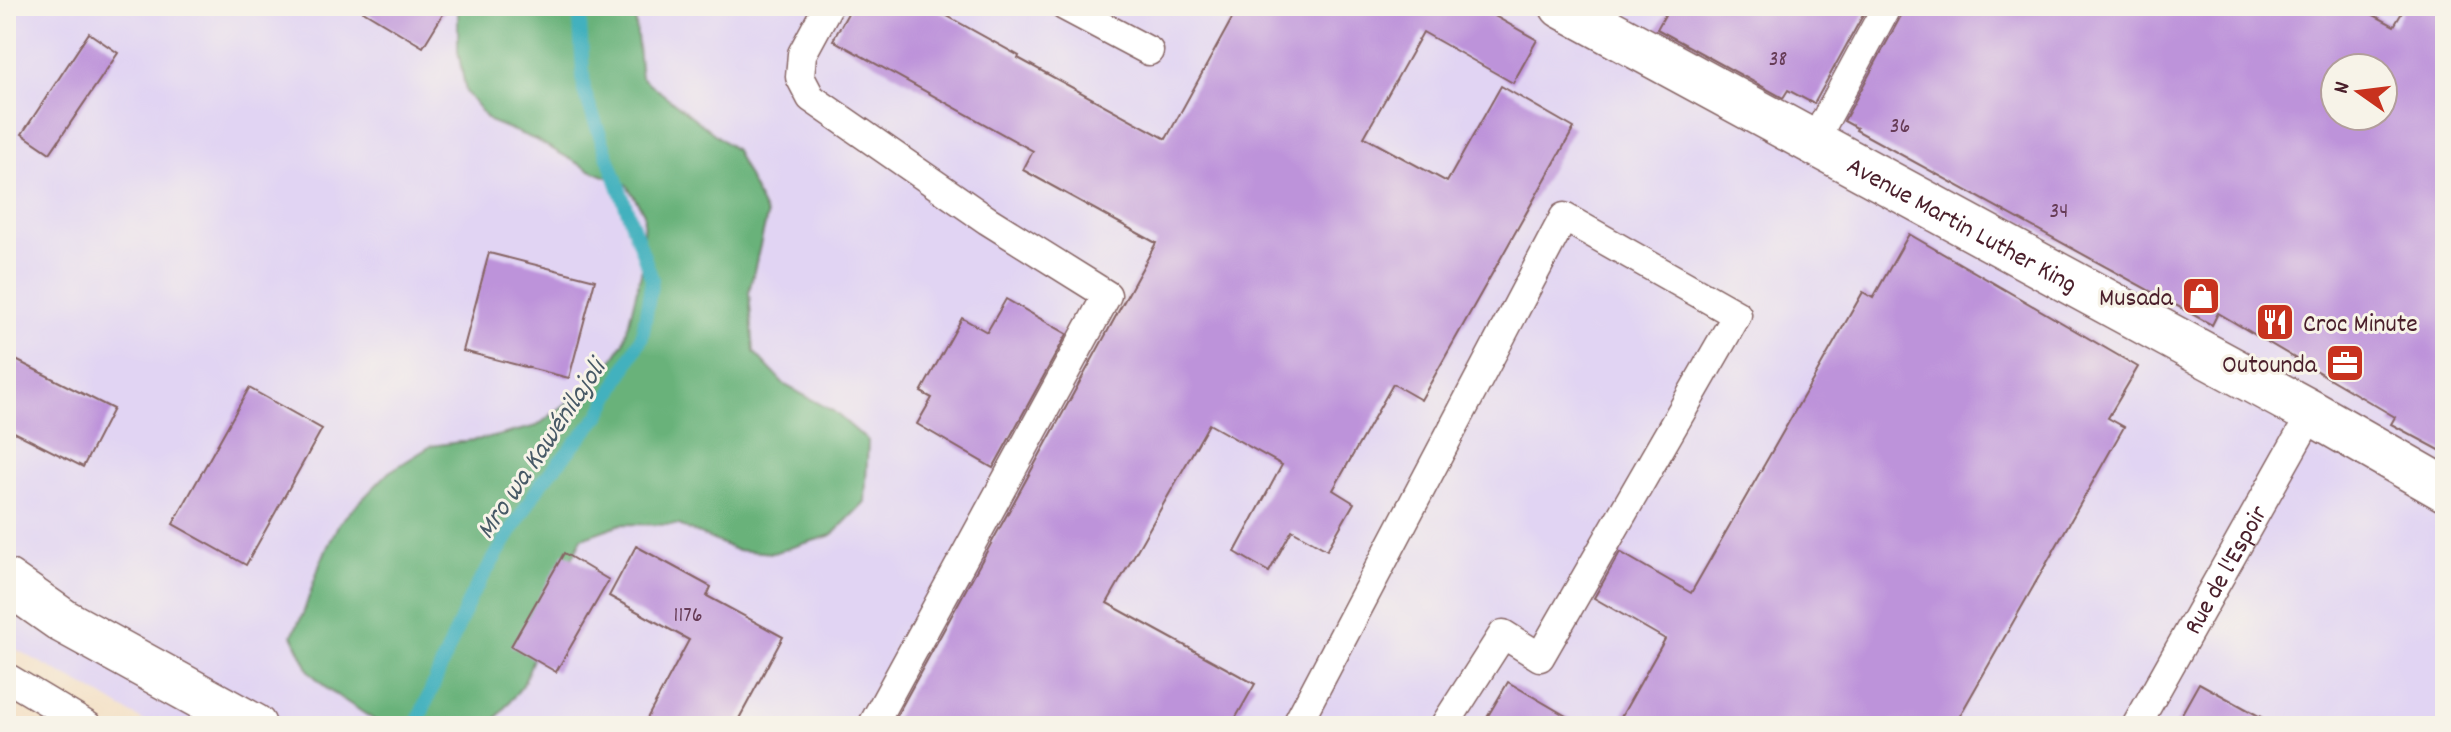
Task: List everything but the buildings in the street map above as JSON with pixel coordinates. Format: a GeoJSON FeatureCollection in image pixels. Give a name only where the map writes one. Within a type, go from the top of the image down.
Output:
{"type":"FeatureCollection","features":[{"type":"Feature","properties":{"kind":"street","name":"Avenue Martin Luther King"},"geometry":{"type":"LineString","coordinates":[[1562,6],[2312,413],[2445,489]]}},
{"type":"Feature","properties":{"kind":"street"},"geometry":{"type":"LineString","coordinates":[[6,581],[63,621],[254,726]]}},
{"type":"Feature","properties":{"kind":"street"},"geometry":{"type":"LineString","coordinates":[[6,603],[63,621]]}},
{"type":"Feature","properties":{"kind":"lane"},"geometry":{"type":"LineString","coordinates":[[828,6],[802,54],[800,77],[811,98],[987,220],[1107,295],[872,726]]}},
{"type":"Feature","properties":{"kind":"lane"},"geometry":{"type":"LineString","coordinates":[[1064,6],[1149,51]]}},
{"type":"Feature","properties":{"kind":"lane"},"geometry":{"type":"LineString","coordinates":[[1813,143],[1887,6]]}},
{"type":"Feature","properties":{"kind":"lane"},"geometry":{"type":"LineString","coordinates":[[1296,726],[1564,217],[1737,315],[1540,657],[1503,634],[1444,726]]}},
{"type":"Feature","properties":{"kind":"lane","name":"Rue de l'Espoir"},"geometry":{"type":"LineString","coordinates":[[2136,726],[2312,413]]}},
{"type":"Feature","properties":{"kind":"lane"},"geometry":{"type":"LineString","coordinates":[[6,677],[88,726]]}},
{"type":"Feature","properties":{"kind":"shaded area"},"geometry":{"type":"Polygon","coordinates":[[[6,6],[2445,6],[2445,726],[152,726],[6,644],[6,6]]]}},
{"type":"Feature","properties":{"kind":"green space"},"geometry":{"type":"Polygon","coordinates":[[[458,6],[639,6],[635,15],[641,77],[735,150],[767,216],[749,292],[754,352],[785,385],[833,411],[868,441],[865,502],[832,535],[773,553],[736,550],[679,525],[621,524],[582,538],[523,685],[490,726],[388,726],[327,689],[309,671],[292,635],[339,523],[389,472],[431,446],[489,438],[537,426],[602,376],[624,342],[641,273],[644,213],[627,185],[590,170],[536,140],[489,121],[466,92],[458,51],[458,6]]]}},
{"type":"Feature","properties":{"kind":"waterway","name":"Mro wa Kawénilajoli"},"geometry":{"type":"LineString","coordinates":[[416,726],[471,596],[541,483],[599,416],[642,337],[652,279],[584,91],[580,22],[585,6]]}},
{"type":"Feature","properties":{"kind":"place","name":"Musada"},"geometry":{"type":"Point","coordinates":[2201,296]}},
{"type":"Feature","properties":{"kind":"place","name":"Croc Minute"},"geometry":{"type":"Point","coordinates":[2275,322]}},
{"type":"Feature","properties":{"kind":"place","name":"Outounda"},"geometry":{"type":"Point","coordinates":[2345,363]}}]}
